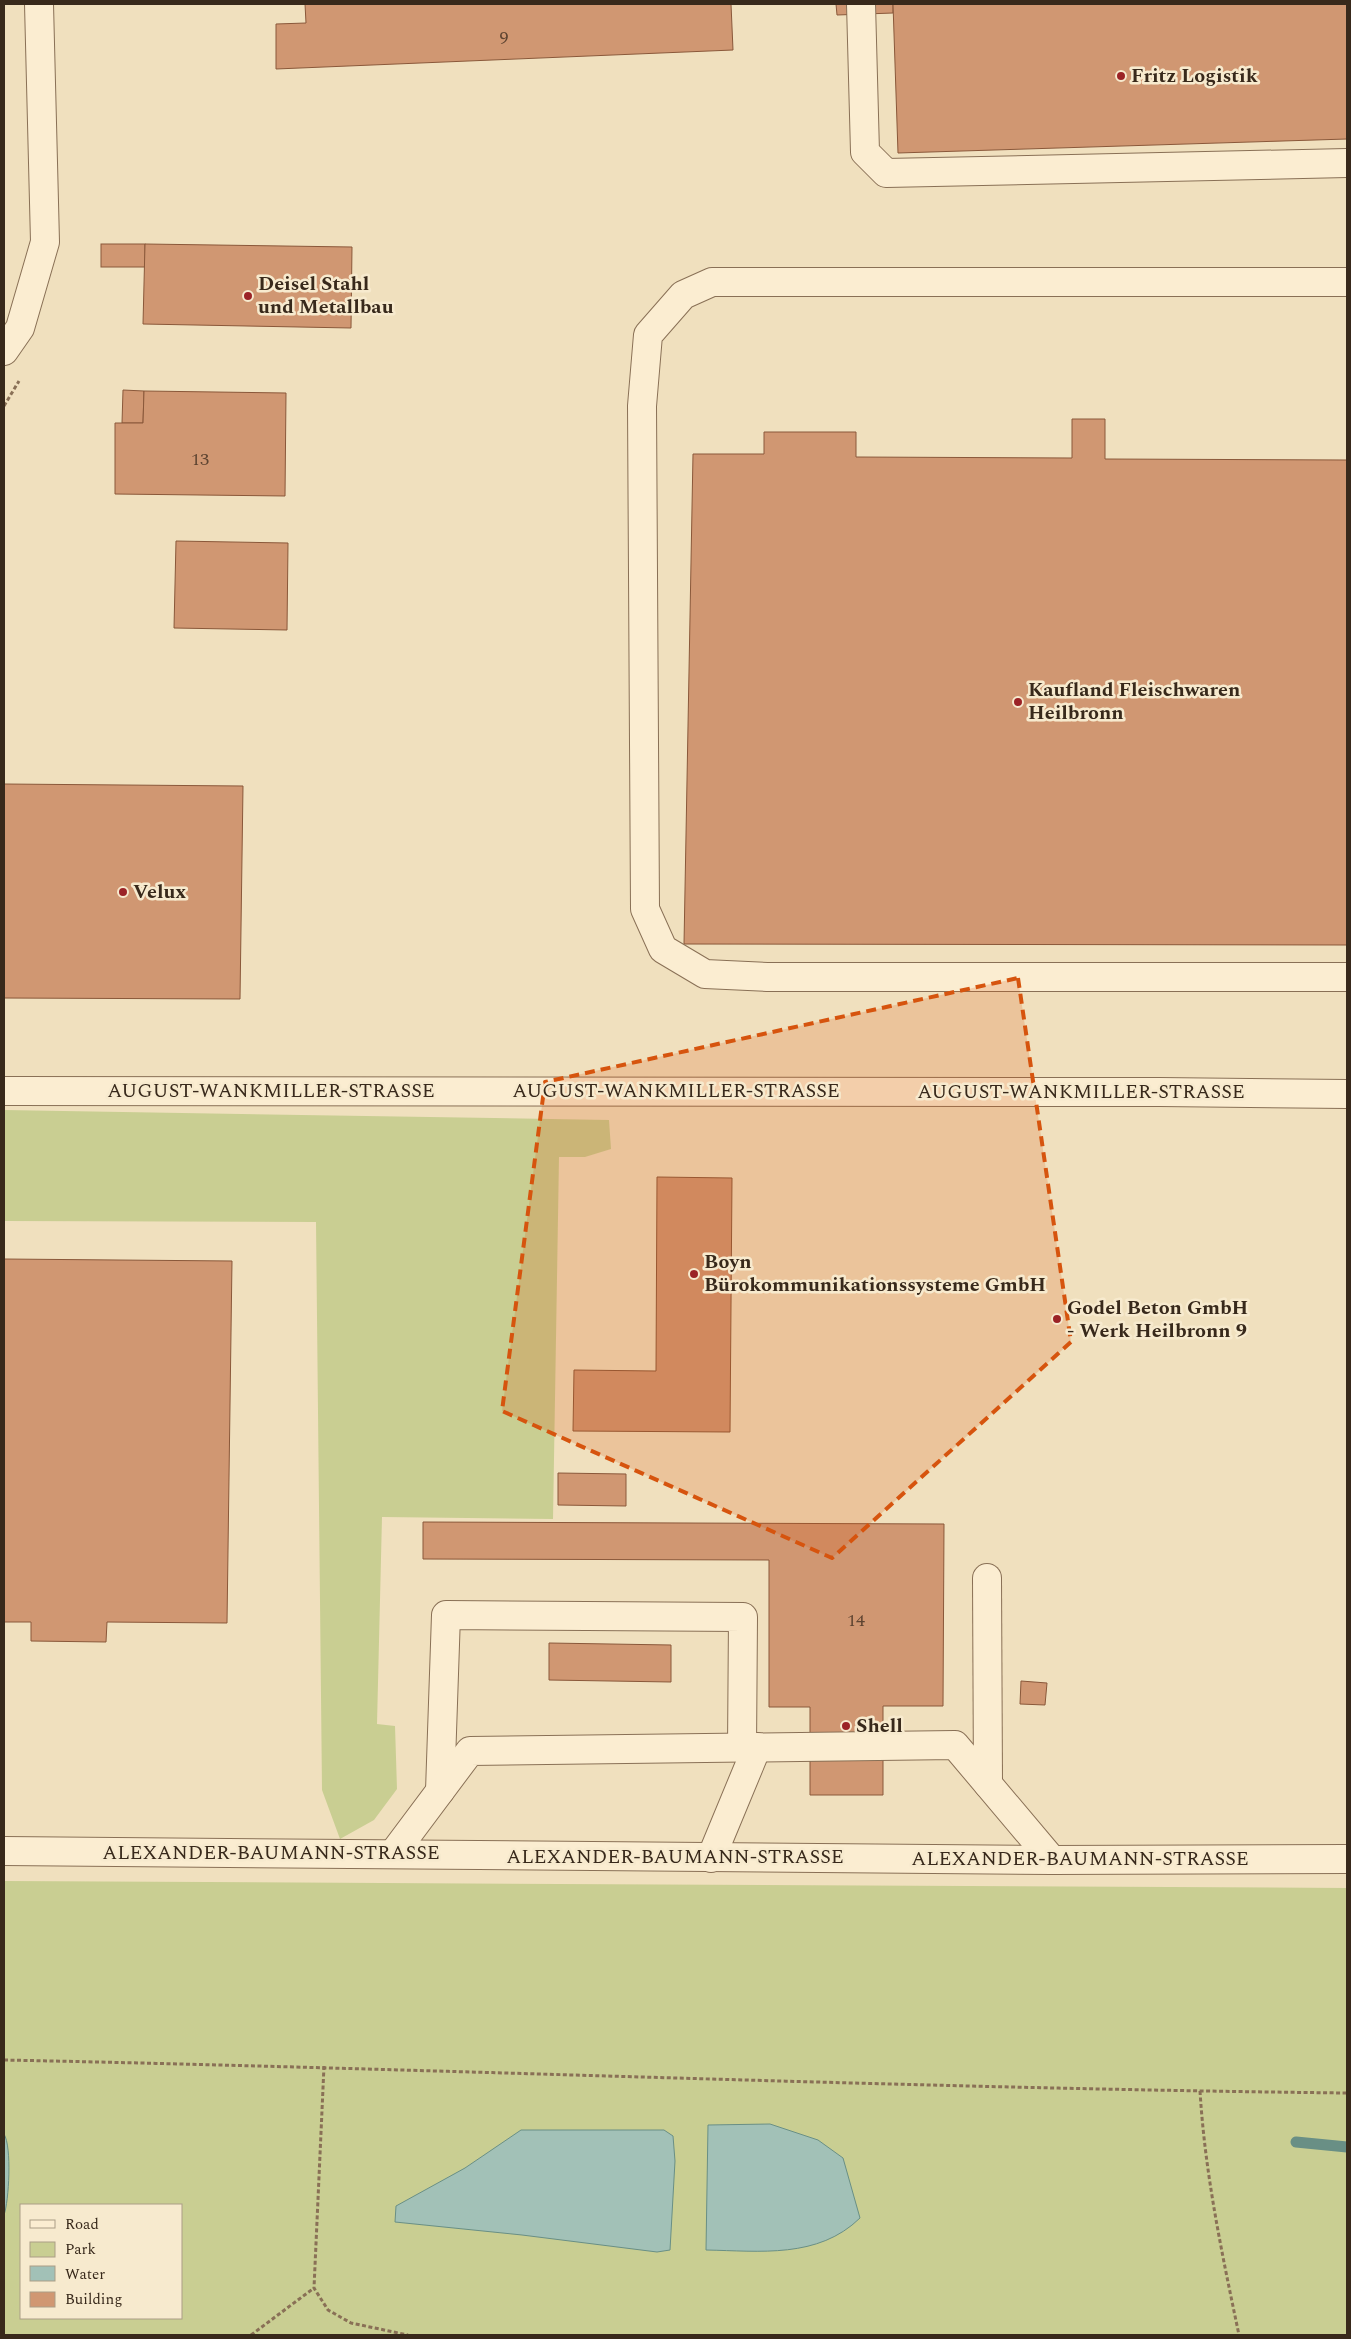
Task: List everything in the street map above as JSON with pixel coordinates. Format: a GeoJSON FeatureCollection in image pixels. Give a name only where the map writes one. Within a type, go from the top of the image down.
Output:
{"type":"FeatureCollection","features":[{"type":"Feature","properties":{"kind":"street"},"geometry":{"type":"LineString","coordinates":[[4,351],[20,328],[45,242],[39,4]]}},
{"type":"Feature","properties":{"kind":"street"},"geometry":{"type":"LineString","coordinates":[[861,4],[865,152],[886,173],[1347,163]]}},
{"type":"Feature","properties":{"kind":"street"},"geometry":{"type":"LineString","coordinates":[[1347,282],[712,282],[683,295],[648,336],[642,406],[645,909],[663,949],[705,974],[767,977],[1347,977]]}},
{"type":"Feature","properties":{"kind":"street","name":"AUGUST-WANKMILLER-STRASSE"},"geometry":{"type":"LineString","coordinates":[[4,1091],[1160,1092],[1347,1094]]}},
{"type":"Feature","properties":{"kind":"street"},"geometry":{"type":"LineString","coordinates":[[987,1578],[988,1784]]}},
{"type":"Feature","properties":{"kind":"street"},"geometry":{"type":"LineString","coordinates":[[440,1792],[446,1615],[743,1617],[749,1748],[711,1858]]}},
{"type":"Feature","properties":{"kind":"street"},"geometry":{"type":"LineString","coordinates":[[393,1854],[470,1750],[955,1745],[1052,1860]]}},
{"type":"Feature","properties":{"kind":"street","name":"ALEXANDER-BAUMANN-STRASSE"},"geometry":{"type":"LineString","coordinates":[[4,1851],[711,1858],[1347,1859]]}},
{"type":"Feature","properties":{"kind":"path"},"geometry":{"type":"LineString","coordinates":[[4,2060],[324,2066],[1200,2091],[1347,2093]]}},
{"type":"Feature","properties":{"kind":"path"},"geometry":{"type":"LineString","coordinates":[[324,2066],[314,2288],[328,2310],[351,2323],[408,2335]]}},
{"type":"Feature","properties":{"kind":"path"},"geometry":{"type":"LineString","coordinates":[[1200,2091],[1203,2140],[1214,2214],[1238,2335]]}},
{"type":"Feature","properties":{"kind":"path"},"geometry":{"type":"LineString","coordinates":[[251,2335],[314,2288]]}},
{"type":"Feature","properties":{"kind":"highlighted area"},"geometry":{"type":"Polygon","coordinates":[[[1018,978],[1071,1342],[832,1558],[502,1411],[545,1082],[1018,978]]]}},
{"type":"Feature","properties":{"kind":"green space"},"geometry":{"type":"Polygon","coordinates":[[[4,1110],[609,1120],[611,1149],[585,1157],[559,1157],[553,1519],[382,1517],[377,1724],[395,1726],[397,1789],[374,1820],[340,1839],[322,1790],[316,1222],[4,1221],[4,1110]]]}},
{"type":"Feature","properties":{"kind":"green space"},"geometry":{"type":"Polygon","coordinates":[[[4,1881],[1347,1888],[1347,2335],[4,2335],[4,1881]]]}},
{"type":"Feature","properties":{"kind":"water"},"geometry":{"type":"Polygon","coordinates":[[[770,2124],[818,2140],[843,2158],[860,2218],[844,2231],[826,2240],[788,2250],[706,2250],[708,2125],[770,2124]]]}},
{"type":"Feature","properties":{"kind":"water"},"geometry":{"type":"Polygon","coordinates":[[[521,2130],[664,2130],[673,2136],[675,2161],[670,2250],[657,2252],[522,2235],[395,2222],[396,2206],[465,2168],[521,2130]]]}},
{"type":"Feature","properties":{"kind":"water"},"geometry":{"type":"Polygon","coordinates":[[[4,2134],[7,2141],[9,2174],[4,2215],[4,2134]]]}},
{"type":"Feature","properties":{"kind":"building"},"geometry":{"type":"Polygon","coordinates":[[[305,4],[731,4],[733,50],[276,69],[276,24],[306,23],[305,4]]]}},
{"type":"Feature","properties":{"kind":"building"},"geometry":{"type":"Polygon","coordinates":[[[836,4],[893,4],[893,13],[837,15],[836,4]]]}},
{"type":"Feature","properties":{"kind":"building","name":"Fritz Logistik"},"geometry":{"type":"Polygon","coordinates":[[[893,4],[1347,4],[1347,139],[898,153],[893,4]]]}},
{"type":"Feature","properties":{"kind":"building"},"geometry":{"type":"Polygon","coordinates":[[[101,244],[145,244],[145,267],[101,267],[101,244]]]}},
{"type":"Feature","properties":{"kind":"building","name":"Deisel Stahl und Metallbau"},"geometry":{"type":"Polygon","coordinates":[[[145,244],[352,247],[351,328],[143,324],[145,244]]]}},
{"type":"Feature","properties":{"kind":"building"},"geometry":{"type":"Polygon","coordinates":[[[123,390],[144,391],[143,423],[122,423],[123,390]]]}},
{"type":"Feature","properties":{"kind":"building"},"geometry":{"type":"Polygon","coordinates":[[[144,391],[286,393],[285,496],[115,494],[115,423],[143,423],[144,391]]]}},
{"type":"Feature","properties":{"kind":"building","name":"Kaufland Fleischwaren Heilbronn"},"geometry":{"type":"Polygon","coordinates":[[[1072,419],[1105,419],[1105,459],[1347,460],[1347,945],[684,944],[693,454],[764,454],[764,432],[856,432],[856,457],[1072,458],[1072,419]]]}},
{"type":"Feature","properties":{"kind":"building"},"geometry":{"type":"Polygon","coordinates":[[[176,541],[288,543],[287,630],[174,628],[176,541]]]}},
{"type":"Feature","properties":{"kind":"building","name":"Velux"},"geometry":{"type":"Polygon","coordinates":[[[4,784],[243,786],[240,999],[4,998],[4,784]]]}},
{"type":"Feature","properties":{"kind":"building","name":"Boyn Bürokommunikationssysteme GmbH"},"geometry":{"type":"Polygon","coordinates":[[[657,1177],[732,1178],[730,1432],[573,1431],[574,1370],[656,1371],[657,1177]]]}},
{"type":"Feature","properties":{"kind":"building"},"geometry":{"type":"Polygon","coordinates":[[[4,1259],[232,1261],[227,1623],[107,1622],[106,1642],[31,1641],[31,1622],[4,1622],[4,1259]]]}},
{"type":"Feature","properties":{"kind":"building"},"geometry":{"type":"Polygon","coordinates":[[[558,1473],[626,1474],[626,1506],[558,1505],[558,1473]]]}},
{"type":"Feature","properties":{"kind":"building"},"geometry":{"type":"Polygon","coordinates":[[[423,1522],[944,1524],[943,1706],[883,1706],[883,1795],[810,1795],[810,1707],[769,1707],[769,1560],[423,1559],[423,1522]]]}},
{"type":"Feature","properties":{"kind":"building"},"geometry":{"type":"Polygon","coordinates":[[[549,1643],[671,1645],[671,1682],[549,1680],[549,1643]]]}},
{"type":"Feature","properties":{"kind":"building"},"geometry":{"type":"Polygon","coordinates":[[[1021,1681],[1047,1683],[1045,1705],[1020,1704],[1021,1681]]]}},
{"type":"Feature","properties":{"kind":"waterway"},"geometry":{"type":"LineString","coordinates":[[1296,2142],[1347,2147]]}},
{"type":"Feature","properties":{"kind":"place","name":"Fritz Logistik"},"geometry":{"type":"Point","coordinates":[1121,76]}},
{"type":"Feature","properties":{"kind":"place","name":"Deisel Stahl und Metallbau"},"geometry":{"type":"Point","coordinates":[248,296]}},
{"type":"Feature","properties":{"kind":"place","name":"Kaufland Fleischwaren Heilbronn"},"geometry":{"type":"Point","coordinates":[1018,702]}},
{"type":"Feature","properties":{"kind":"place","name":"Velux"},"geometry":{"type":"Point","coordinates":[123,892]}},
{"type":"Feature","properties":{"kind":"place","name":"Boyn Bürokommunikationssysteme GmbH"},"geometry":{"type":"Point","coordinates":[694,1274]}},
{"type":"Feature","properties":{"kind":"place","name":"Godel Beton GmbH - Werk Heilbronn 9"},"geometry":{"type":"Point","coordinates":[1057,1319]}},
{"type":"Feature","properties":{"kind":"place","name":"Shell"},"geometry":{"type":"Point","coordinates":[846,1726]}}]}
